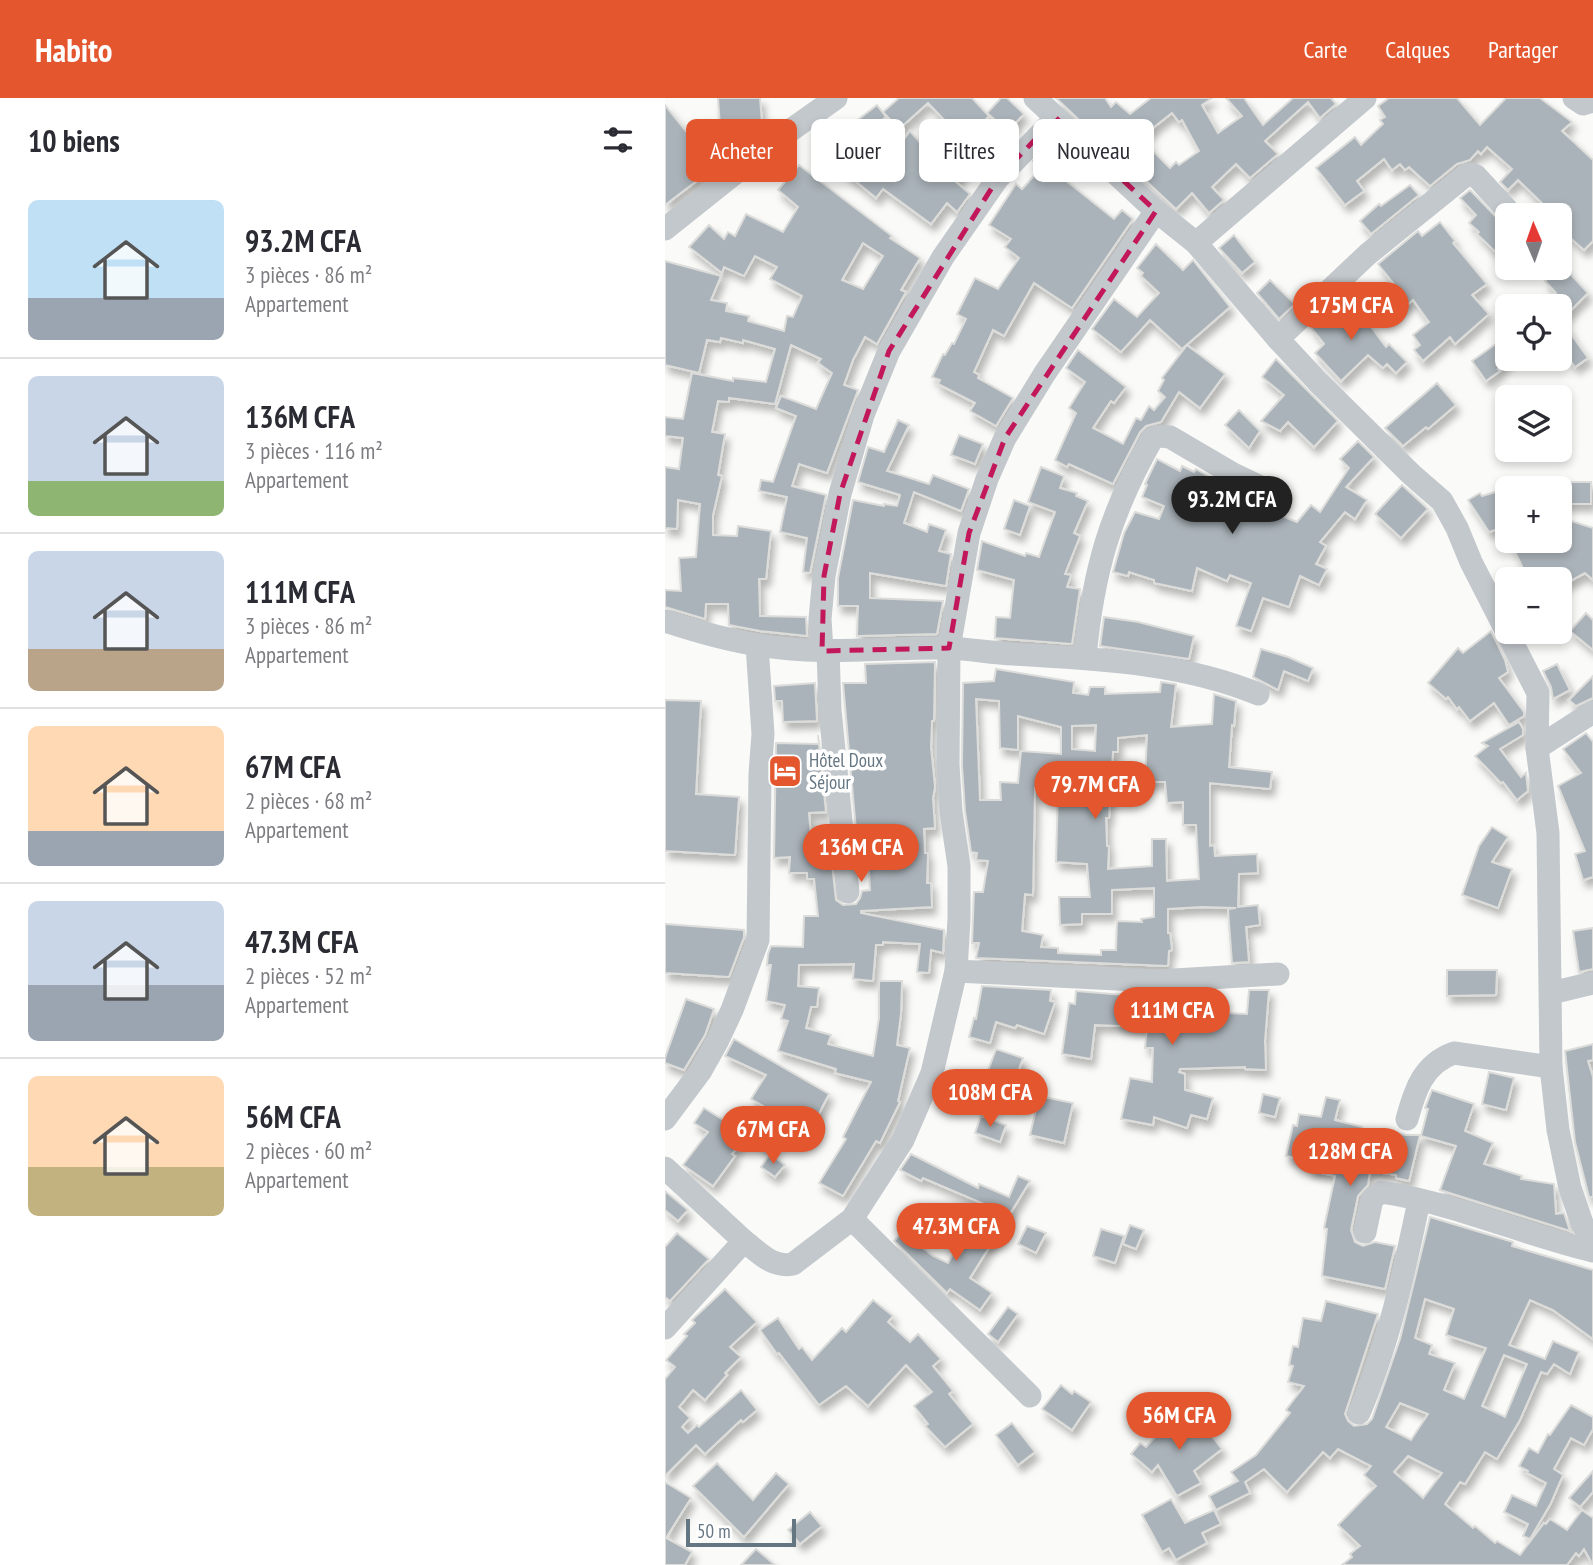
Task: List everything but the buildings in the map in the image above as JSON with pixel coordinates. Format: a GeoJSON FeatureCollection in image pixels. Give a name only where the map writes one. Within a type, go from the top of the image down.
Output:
{"type":"FeatureCollection","features":[{"type":"Feature","properties":{"kind":"street"},"geometry":{"type":"LineString","coordinates":[[665,229],[774,142],[836,98]]}},
{"type":"Feature","properties":{"kind":"street"},"geometry":{"type":"LineString","coordinates":[[1035,98],[1156,211],[1196,243],[1278,340],[1441,501],[1457,528],[1471,562],[1538,693],[1537,748],[1548,833],[1551,1067],[1557,1130],[1570,1188],[1593,1243]]}},
{"type":"Feature","properties":{"kind":"street"},"geometry":{"type":"LineString","coordinates":[[1196,243],[1365,98]]}},
{"type":"Feature","properties":{"kind":"street"},"geometry":{"type":"LineString","coordinates":[[1574,98],[1583,104],[1593,101]]}},
{"type":"Feature","properties":{"kind":"street"},"geometry":{"type":"LineString","coordinates":[[848,892],[820,619],[824,576],[841,495],[863,415],[889,351],[943,257],[998,177],[1056,118]]}},
{"type":"Feature","properties":{"kind":"street"},"geometry":{"type":"LineString","coordinates":[[1278,340],[1368,254],[1466,175],[1476,176],[1501,203]]}},
{"type":"Feature","properties":{"kind":"street"},"geometry":{"type":"LineString","coordinates":[[665,1168],[744,1241],[771,1262],[782,1266],[793,1264],[852,1219],[903,1140],[932,1073],[956,971],[959,866],[951,812],[948,765],[950,648],[969,533],[987,479],[1005,438],[1156,211]]}},
{"type":"Feature","properties":{"kind":"street"},"geometry":{"type":"LineString","coordinates":[[1085,657],[1090,605],[1109,530],[1152,439],[1159,436],[1170,437],[1233,474],[1277,495]]}},
{"type":"Feature","properties":{"kind":"street"},"geometry":{"type":"LineString","coordinates":[[665,621],[701,633],[757,645],[825,651],[950,648],[1085,657],[1206,675],[1258,694]]}},
{"type":"Feature","properties":{"kind":"street"},"geometry":{"type":"LineString","coordinates":[[665,1119],[700,1072],[717,1040],[732,1010],[758,940],[763,734],[757,645]]}},
{"type":"Feature","properties":{"kind":"street"},"geometry":{"type":"LineString","coordinates":[[1537,748],[1593,712]]}},
{"type":"Feature","properties":{"kind":"street"},"geometry":{"type":"LineString","coordinates":[[956,971],[1157,981],[1278,974]]}},
{"type":"Feature","properties":{"kind":"street"},"geometry":{"type":"LineString","coordinates":[[1551,993],[1593,983]]}},
{"type":"Feature","properties":{"kind":"street"},"geometry":{"type":"LineString","coordinates":[[1407,1119],[1416,1088],[1426,1071],[1442,1057],[1454,1052],[1551,1067]]}},
{"type":"Feature","properties":{"kind":"street"},"geometry":{"type":"LineString","coordinates":[[1365,1232],[1372,1199],[1381,1192],[1483,1217],[1593,1251]]}},
{"type":"Feature","properties":{"kind":"street"},"geometry":{"type":"LineString","coordinates":[[1359,1413],[1374,1380],[1404,1277],[1419,1201]]}},
{"type":"Feature","properties":{"kind":"street"},"geometry":{"type":"LineString","coordinates":[[852,1219],[1031,1396]]}},
{"type":"Feature","properties":{"kind":"street"},"geometry":{"type":"LineString","coordinates":[[665,1328],[744,1241]]}},
{"type":"Feature","properties":{"kind":"highlighted area"},"geometry":{"type":"Polygon","coordinates":[[[1056,118],[1156,211],[1005,438],[969,533],[949,648],[822,651],[824,576],[840,494],[889,351],[998,178],[1056,118]]]}},
{"type":"Feature","properties":{"kind":"place","name":"Hôtel Doux Séjour"},"geometry":{"type":"Point","coordinates":[785,771]}}]}
